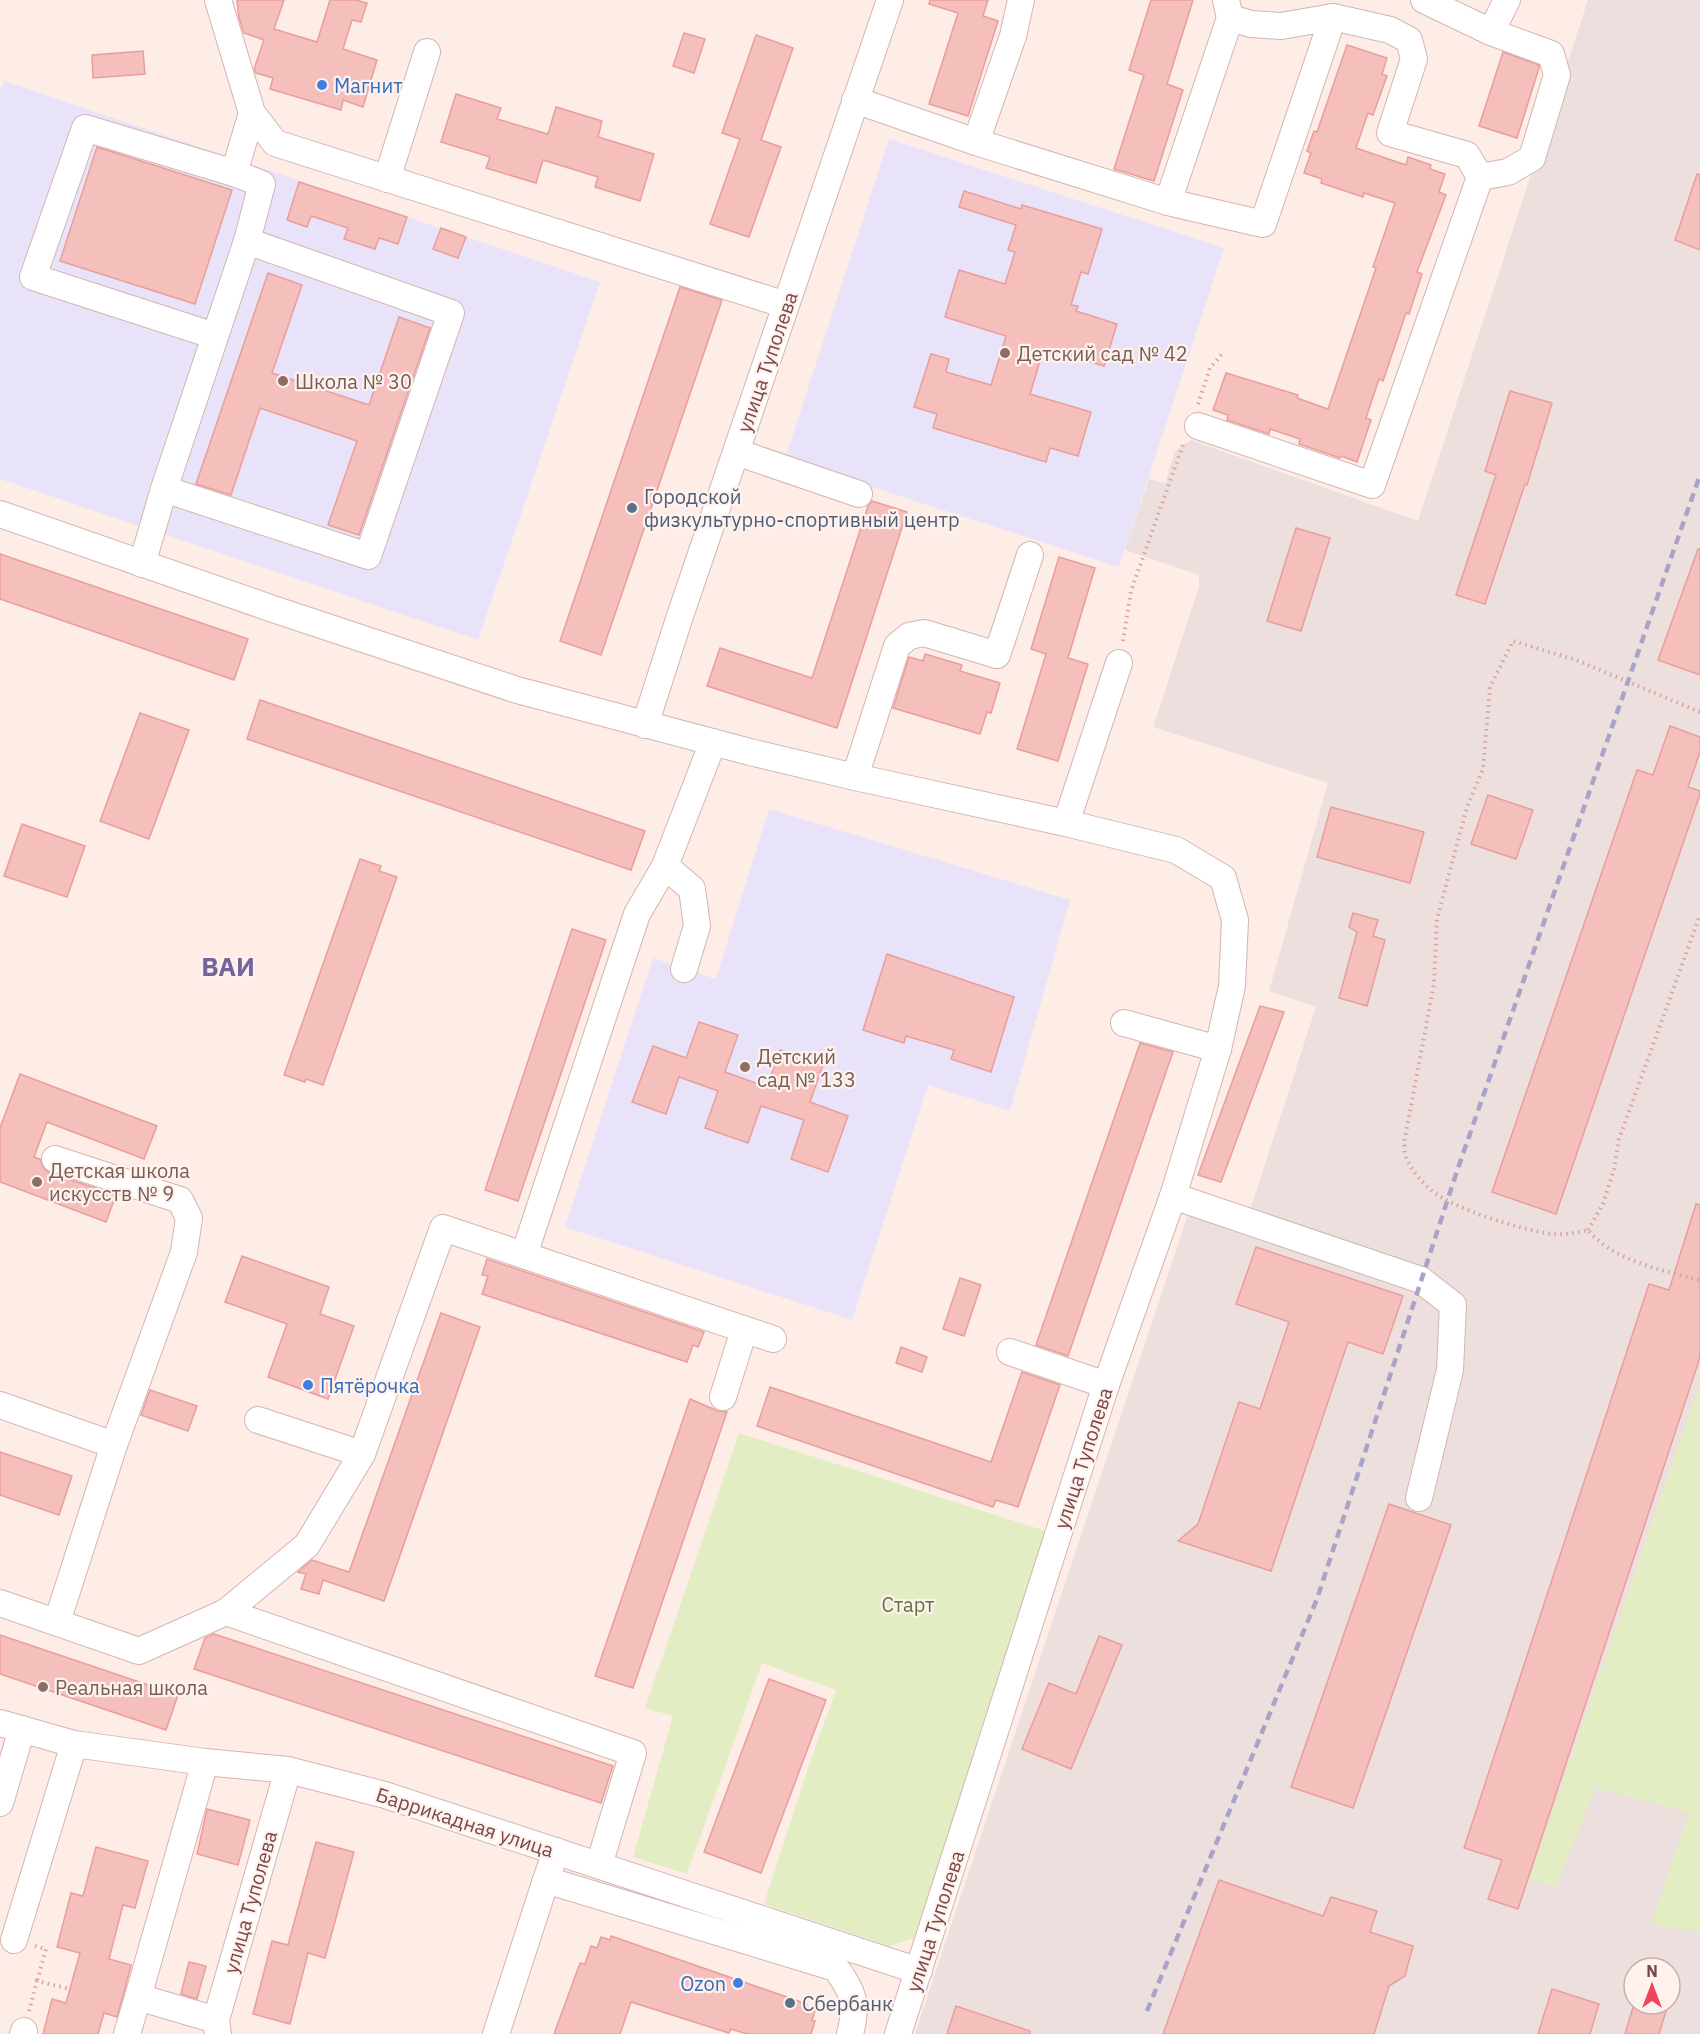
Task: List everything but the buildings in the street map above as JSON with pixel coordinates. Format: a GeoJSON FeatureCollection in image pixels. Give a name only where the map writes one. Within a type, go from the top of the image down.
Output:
{"type":"FeatureCollection","features":[{"type":"Feature","properties":{"kind":"street"},"geometry":{"type":"LineString","coordinates":[[218,0],[252,113],[275,143],[786,305]]}},
{"type":"Feature","properties":{"kind":"street","name":"улица Туполева"},"geometry":{"type":"LineString","coordinates":[[645,725],[890,0]]}},
{"type":"Feature","properties":{"kind":"street"},"geometry":{"type":"LineString","coordinates":[[976,142],[1012,36],[1021,0]]}},
{"type":"Feature","properties":{"kind":"street"},"geometry":{"type":"LineString","coordinates":[[1424,0],[1491,32],[1551,54],[1557,75],[1532,158],[1508,172],[1480,177]]}},
{"type":"Feature","properties":{"kind":"street"},"geometry":{"type":"LineString","coordinates":[[1491,32],[1508,0]]}},
{"type":"Feature","properties":{"kind":"street"},"geometry":{"type":"LineString","coordinates":[[1168,202],[1228,9],[1251,24],[1281,26],[1332,17],[1390,30],[1409,40],[1414,59],[1390,133],[1467,155],[1480,177],[1372,484],[1193,425]]}},
{"type":"Feature","properties":{"kind":"street"},"geometry":{"type":"LineString","coordinates":[[855,100],[976,142],[1168,202],[1263,224],[1332,17]]}},
{"type":"Feature","properties":{"kind":"street"},"geometry":{"type":"LineString","coordinates":[[387,179],[427,52]]}},
{"type":"Feature","properties":{"kind":"street"},"geometry":{"type":"LineString","coordinates":[[234,173],[252,113]]}},
{"type":"Feature","properties":{"kind":"street"},"geometry":{"type":"LineString","coordinates":[[142,564],[164,489],[247,241],[262,184],[234,173],[85,128],[33,277],[215,336]]}},
{"type":"Feature","properties":{"kind":"street"},"geometry":{"type":"LineString","coordinates":[[164,489],[368,556],[451,313],[247,241]]}},
{"type":"Feature","properties":{"kind":"street"},"geometry":{"type":"LineString","coordinates":[[736,452],[860,494]]}},
{"type":"Feature","properties":{"kind":"street"},"geometry":{"type":"LineString","coordinates":[[0,514],[517,690],[645,725],[855,777],[1066,823],[1119,663]]}},
{"type":"Feature","properties":{"kind":"street"},"geometry":{"type":"LineString","coordinates":[[855,777],[897,646],[909,636],[924,633],[998,655],[1030,555]]}},
{"type":"Feature","properties":{"kind":"street"},"geometry":{"type":"LineString","coordinates":[[524,1255],[637,914],[665,866],[713,742]]}},
{"type":"Feature","properties":{"kind":"street","name":"улица Туполева"},"geometry":{"type":"LineString","coordinates":[[898,2034],[1106,1386],[1173,1196],[1218,1049],[1233,986],[1235,920],[1223,878],[1176,850],[1066,823]]}},
{"type":"Feature","properties":{"kind":"street"},"geometry":{"type":"LineString","coordinates":[[665,866],[692,889],[697,926],[684,969]]}},
{"type":"Feature","properties":{"kind":"street"},"geometry":{"type":"LineString","coordinates":[[1124,1023],[1218,1049]]}},
{"type":"Feature","properties":{"kind":"street"},"geometry":{"type":"LineString","coordinates":[[55,1158],[180,1200],[189,1218],[184,1252],[114,1445],[57,1623]]}},
{"type":"Feature","properties":{"kind":"street"},"geometry":{"type":"LineString","coordinates":[[1173,1196],[1421,1281],[1453,1305],[1450,1370],[1419,1498]]}},
{"type":"Feature","properties":{"kind":"street"},"geometry":{"type":"LineString","coordinates":[[0,1604],[139,1651],[226,1612],[307,1545],[362,1454],[443,1228],[773,1339]]}},
{"type":"Feature","properties":{"kind":"street"},"geometry":{"type":"LineString","coordinates":[[723,1397],[744,1330]]}},
{"type":"Feature","properties":{"kind":"street"},"geometry":{"type":"LineString","coordinates":[[1010,1352],[1106,1386]]}},
{"type":"Feature","properties":{"kind":"street"},"geometry":{"type":"LineString","coordinates":[[0,1405],[114,1445]]}},
{"type":"Feature","properties":{"kind":"street"},"geometry":{"type":"LineString","coordinates":[[258,1420],[362,1454]]}},
{"type":"Feature","properties":{"kind":"street"},"geometry":{"type":"LineString","coordinates":[[226,1612],[633,1754],[599,1865]]}},
{"type":"Feature","properties":{"kind":"street"},"geometry":{"type":"LineString","coordinates":[[0,1803],[11,1726]]}},
{"type":"Feature","properties":{"kind":"street","name":"Баррикадная улица"},"geometry":{"type":"LineString","coordinates":[[11,1726],[74,1744],[205,1762],[288,1770],[385,1795],[919,1971]]}},
{"type":"Feature","properties":{"kind":"street"},"geometry":{"type":"LineString","coordinates":[[14,1940],[74,1744]]}},
{"type":"Feature","properties":{"kind":"street"},"geometry":{"type":"LineString","coordinates":[[127,2034],[205,1762]]}},
{"type":"Feature","properties":{"kind":"street","name":"улица Туполева"},"geometry":{"type":"LineString","coordinates":[[217,2027],[288,1770]]}},
{"type":"Feature","properties":{"kind":"street"},"geometry":{"type":"LineString","coordinates":[[496,2034],[556,1851]]}},
{"type":"Feature","properties":{"kind":"street"},"geometry":{"type":"LineString","coordinates":[[546,1880],[836,1968],[851,1990],[855,2014],[850,2034]]}},
{"type":"Feature","properties":{"kind":"street"},"geometry":{"type":"LineString","coordinates":[[138,1997],[217,2027]]}},
{"type":"Feature","properties":{"kind":"path"},"geometry":{"type":"LineString","coordinates":[[1119,663],[1131,591],[1193,425],[1210,369],[1222,354]]}},
{"type":"Feature","properties":{"kind":"path"},"geometry":{"type":"LineString","coordinates":[[1700,712],[1575,660],[1513,641],[1490,687],[1483,769],[1467,807],[1437,919],[1434,984],[1404,1143],[1406,1156],[1417,1175],[1431,1190],[1479,1213],[1522,1228],[1552,1234],[1574,1234],[1588,1230],[1603,1204],[1620,1139],[1700,915]]}},
{"type":"Feature","properties":{"kind":"path"},"geometry":{"type":"LineString","coordinates":[[1588,1230],[1599,1243],[1620,1254],[1700,1281]]}},
{"type":"Feature","properties":{"kind":"path"},"geometry":{"type":"LineString","coordinates":[[14,1940],[46,1948],[23,2033]]}},
{"type":"Feature","properties":{"kind":"path"},"geometry":{"type":"LineString","coordinates":[[37,1981],[70,1989]]}},
{"type":"Feature","properties":{"kind":"shaded area"},"geometry":{"type":"Polygon","coordinates":[[[1588,0],[1700,0],[1700,2034],[915,2034],[1188,1214],[1243,1232],[1316,1007],[1269,991],[1328,783],[1153,727],[1199,587],[1199,575],[1125,550],[1149,479],[1165,483],[1175,451],[1191,440],[1418,521],[1588,0]]]}},
{"type":"Feature","properties":{"kind":"shaded area","name":"Школа № 30"},"geometry":{"type":"Polygon","coordinates":[[[4,81],[600,282],[478,640],[0,479],[0,92],[4,81]]]}},
{"type":"Feature","properties":{"kind":"shaded area","name":"Детский сад № 42"},"geometry":{"type":"Polygon","coordinates":[[[889,139],[1224,248],[1119,567],[785,459],[889,139]]]}},
{"type":"Feature","properties":{"kind":"shaded area","name":"Детский сад № 133"},"geometry":{"type":"Polygon","coordinates":[[[769,809],[1070,900],[1010,1111],[928,1085],[852,1320],[565,1227],[653,958],[716,979],[769,809]]]}},
{"type":"Feature","properties":{"kind":"green space"},"geometry":{"type":"Polygon","coordinates":[[[1700,1383],[1700,1932],[1651,1924],[1689,1813],[1595,1787],[1556,1887],[1529,1880],[1700,1383]]]}},
{"type":"Feature","properties":{"kind":"green space","name":"Старт"},"geometry":{"type":"Polygon","coordinates":[[[739,1433],[1052,1533],[917,1937],[890,1946],[764,1904],[836,1690],[762,1663],[687,1874],[633,1857],[673,1716],[645,1708],[739,1433]]]}},
{"type":"Feature","properties":{"kind":"railway"},"geometry":{"type":"LineString","coordinates":[[1147,2011],[1317,1599],[1457,1171],[1700,475]]}},
{"type":"Feature","properties":{"kind":"place","name":"Магнит"},"geometry":{"type":"Point","coordinates":[322,85]}},
{"type":"Feature","properties":{"kind":"place","name":"Детский сад № 42"},"geometry":{"type":"Point","coordinates":[1005,353]}},
{"type":"Feature","properties":{"kind":"place","name":"Школа № 30"},"geometry":{"type":"Point","coordinates":[283,381]}},
{"type":"Feature","properties":{"kind":"place","name":"Городской физкультурно-спортивный центр"},"geometry":{"type":"Point","coordinates":[632,508]}},
{"type":"Feature","properties":{"kind":"place","name":"Детский сад № 133"},"geometry":{"type":"Point","coordinates":[745,1067]}},
{"type":"Feature","properties":{"kind":"place","name":"Детская школа искусств № 9"},"geometry":{"type":"Point","coordinates":[37,1182]}},
{"type":"Feature","properties":{"kind":"place","name":"Пятёрочка"},"geometry":{"type":"Point","coordinates":[308,1385]}},
{"type":"Feature","properties":{"kind":"place","name":"Реальная школа"},"geometry":{"type":"Point","coordinates":[43,1687]}},
{"type":"Feature","properties":{"kind":"place","name":"Ozon"},"geometry":{"type":"Point","coordinates":[738,1983]}},
{"type":"Feature","properties":{"kind":"place","name":"Сбербанк"},"geometry":{"type":"Point","coordinates":[790,2003]}},
{"type":"Feature","properties":{"kind":"district","name":"ВАИ"},"geometry":{"type":"Point","coordinates":[228,966]}}]}
